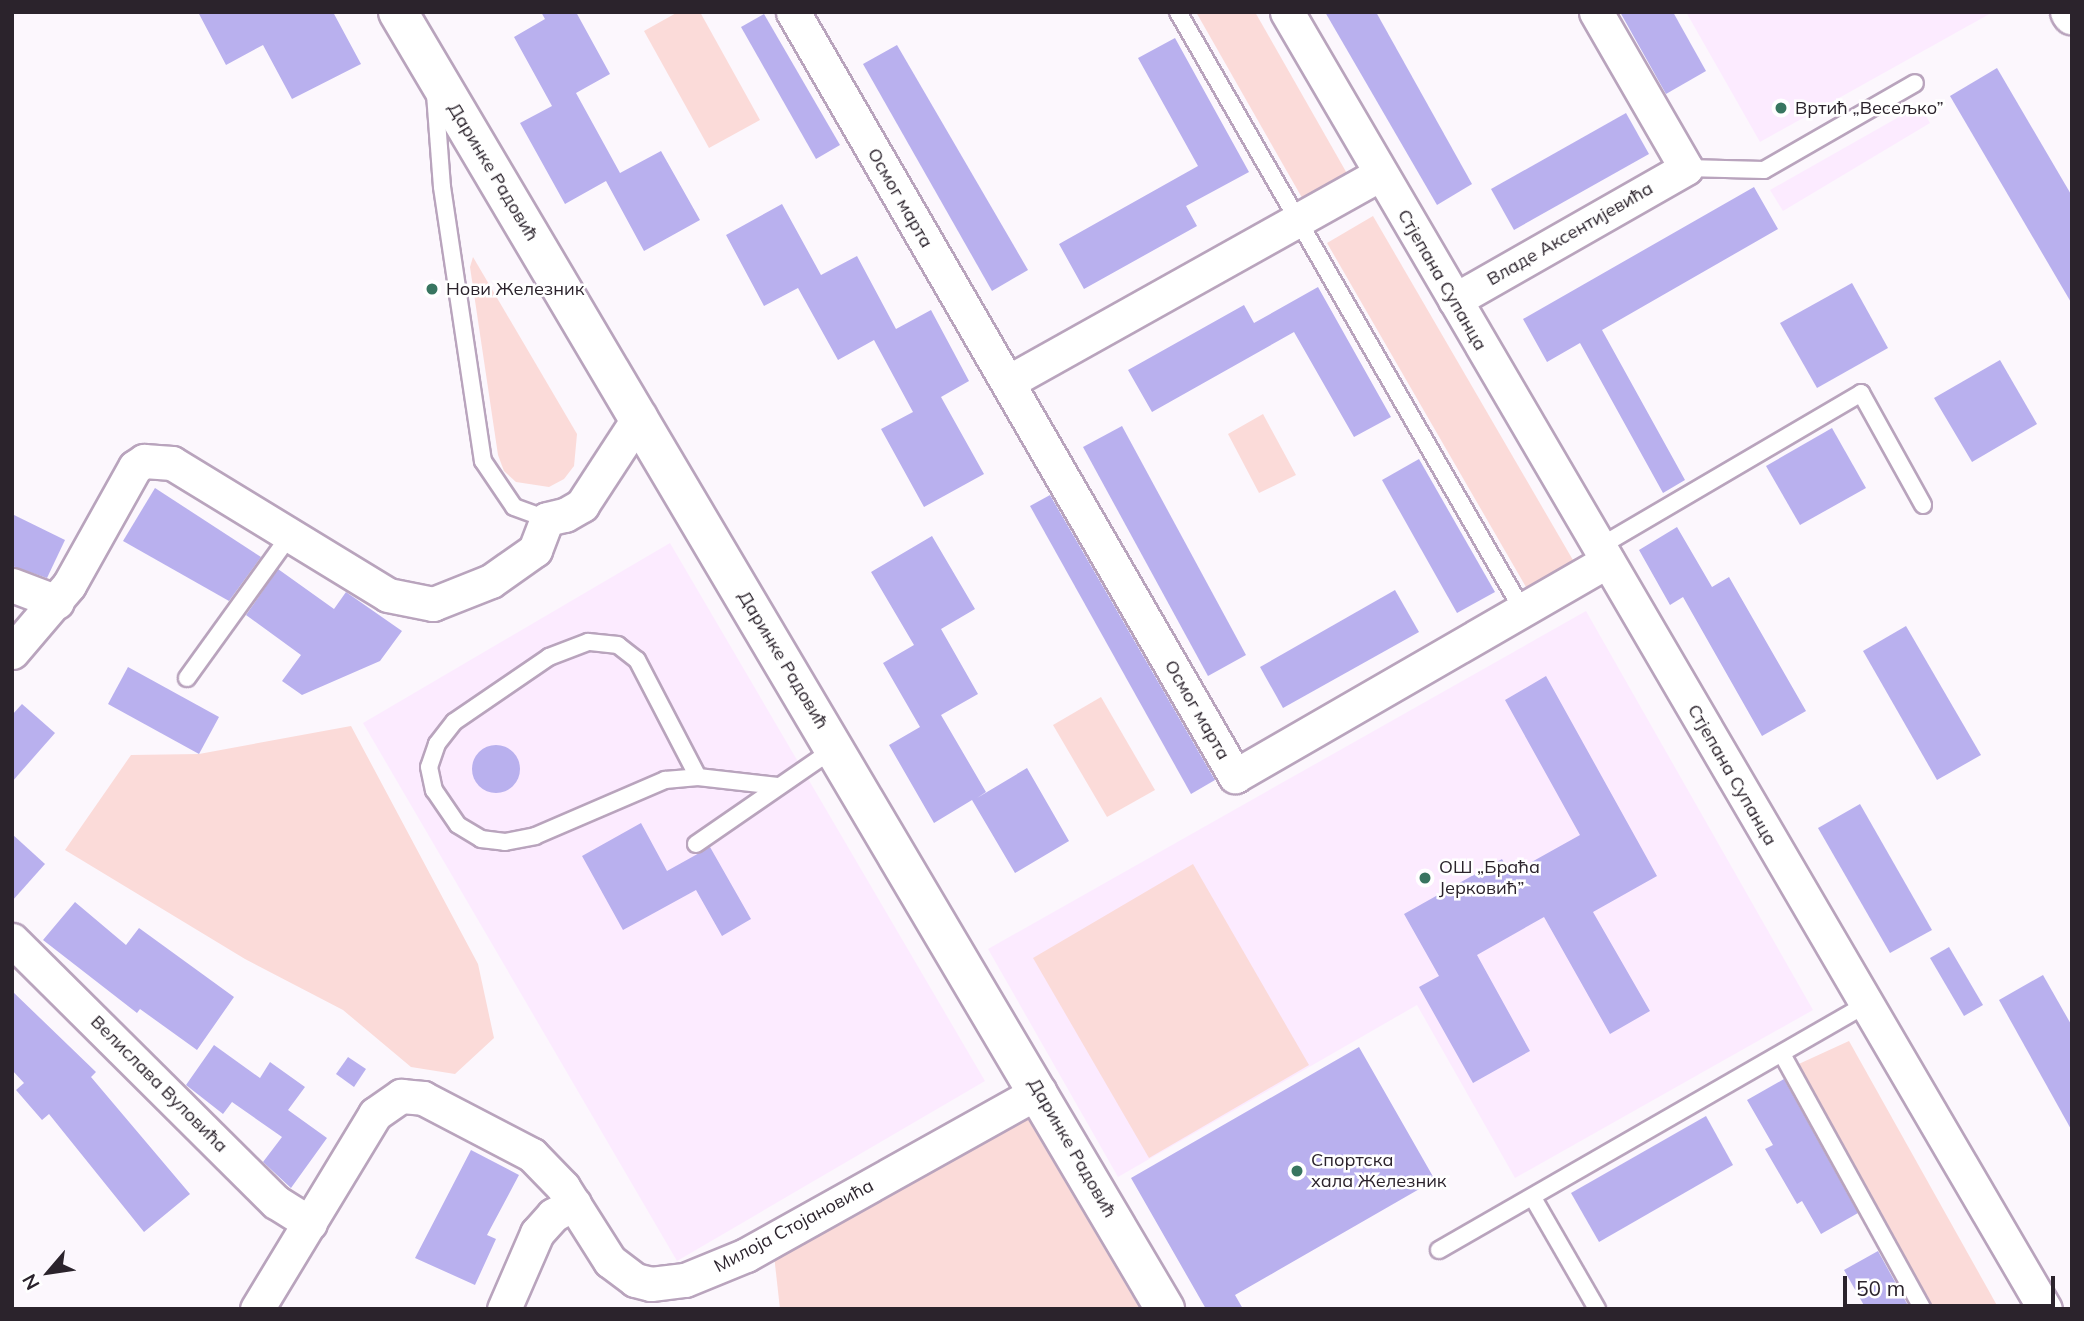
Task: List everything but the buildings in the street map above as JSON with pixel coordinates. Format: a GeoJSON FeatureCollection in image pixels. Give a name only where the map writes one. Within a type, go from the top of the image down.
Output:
{"type":"FeatureCollection","features":[{"type":"Feature","properties":{"kind":"street","name":"Даринке Радовић"},"geometry":{"type":"LineString","coordinates":[[398,12],[640,416],[1165,1309]]}},
{"type":"Feature","properties":{"kind":"street","name":"Осмог марта"},"geometry":{"type":"LineString","coordinates":[[793,12],[1235,776],[1522,609],[1603,554]]}},
{"type":"Feature","properties":{"kind":"street","name":"Стјепана Супанца"},"geometry":{"type":"LineString","coordinates":[[1287,12],[2045,1309]]}},
{"type":"Feature","properties":{"kind":"street"},"geometry":{"type":"LineString","coordinates":[[1596,12],[1686,169]]}},
{"type":"Feature","properties":{"kind":"street","name":"Владе Аксентијевића"},"geometry":{"type":"LineString","coordinates":[[1455,300],[1686,169]]}},
{"type":"Feature","properties":{"kind":"street"},"geometry":{"type":"LineString","coordinates":[[1007,382],[1380,174]]}},
{"type":"Feature","properties":{"kind":"street"},"geometry":{"type":"LineString","coordinates":[[12,652],[57,602],[135,467],[144,461],[172,463],[388,595],[433,604],[462,596],[522,563],[543,539],[547,519],[565,515],[582,505],[640,416]]}},
{"type":"Feature","properties":{"kind":"street"},"geometry":{"type":"LineString","coordinates":[[12,585],[57,602]]}},
{"type":"Feature","properties":{"kind":"street","name":"Велислава Вуловића"},"geometry":{"type":"LineString","coordinates":[[12,940],[276,1202],[310,1223]]}},
{"type":"Feature","properties":{"kind":"street","name":"Милоја Стојановића"},"geometry":{"type":"LineString","coordinates":[[257,1309],[375,1114],[401,1096],[423,1098],[519,1147],[546,1166],[574,1204],[595,1241],[622,1272],[651,1284],[685,1280],[746,1255],[1039,1091]]}},
{"type":"Feature","properties":{"kind":"street"},"geometry":{"type":"LineString","coordinates":[[504,1309],[537,1233],[553,1215],[574,1204]]}},
{"type":"Feature","properties":{"kind":"lane"},"geometry":{"type":"LineString","coordinates":[[1178,12],[1522,609]]}},
{"type":"Feature","properties":{"kind":"lane"},"geometry":{"type":"LineString","coordinates":[[434,74],[442,187],[483,461],[514,507],[547,519]]}},
{"type":"Feature","properties":{"kind":"lane"},"geometry":{"type":"LineString","coordinates":[[1686,169],[1764,170],[1915,83]]}},
{"type":"Feature","properties":{"kind":"lane"},"geometry":{"type":"LineString","coordinates":[[1603,554],[1861,393],[1923,505]]}},
{"type":"Feature","properties":{"kind":"lane"},"geometry":{"type":"LineString","coordinates":[[187,678],[290,536]]}},
{"type":"Feature","properties":{"kind":"lane"},"geometry":{"type":"LineString","coordinates":[[698,777],[637,660],[618,645],[588,642],[549,657],[454,722],[437,744],[429,768],[434,790],[458,825],[481,839],[505,842],[535,836],[666,780],[698,777],[778,786]]}},
{"type":"Feature","properties":{"kind":"lane"},"geometry":{"type":"LineString","coordinates":[[696,845],[835,748]]}},
{"type":"Feature","properties":{"kind":"lane"},"geometry":{"type":"LineString","coordinates":[[1439,1250],[1866,1004]]}},
{"type":"Feature","properties":{"kind":"lane"},"geometry":{"type":"LineString","coordinates":[[1782,1054],[1923,1309]]}},
{"type":"Feature","properties":{"kind":"lane"},"geometry":{"type":"LineString","coordinates":[[1533,1198],[1597,1309]]}},
{"type":"Feature","properties":{"kind":"shaded area"},"geometry":{"type":"Polygon","coordinates":[[[678,12],[700,12],[760,120],[709,148],[644,31],[678,12]]]}},
{"type":"Feature","properties":{"kind":"shaded area"},"geometry":{"type":"Polygon","coordinates":[[[1196,12],[1255,12],[1349,177],[1305,203],[1196,12]]]}},
{"type":"Feature","properties":{"kind":"shaded area","name":"Вртић „Весељко”"},"geometry":{"type":"Polygon","coordinates":[[[1686,12],[1993,12],[1760,142],[1686,12]]]}},
{"type":"Feature","properties":{"kind":"shaded area"},"geometry":{"type":"Polygon","coordinates":[[[1920,105],[1930,123],[1783,211],[1770,190],[1920,105]]]}},
{"type":"Feature","properties":{"kind":"shaded area"},"geometry":{"type":"Polygon","coordinates":[[[1373,216],[1577,567],[1530,594],[1327,243],[1373,216]]]}},
{"type":"Feature","properties":{"kind":"shaded area"},"geometry":{"type":"Polygon","coordinates":[[[473,257],[577,434],[574,466],[564,479],[549,487],[516,482],[504,471],[498,455],[470,267],[473,257]]]}},
{"type":"Feature","properties":{"kind":"shaded area"},"geometry":{"type":"Polygon","coordinates":[[[1263,414],[1296,475],[1259,493],[1228,434],[1263,414]]]}},
{"type":"Feature","properties":{"kind":"shaded area"},"geometry":{"type":"Polygon","coordinates":[[[670,543],[985,1081],[677,1261],[363,723],[670,543]]]}},
{"type":"Feature","properties":{"kind":"shaded area","name":"ОШ „Браћа Јерковић”"},"geometry":{"type":"Polygon","coordinates":[[[1586,611],[1813,1010],[1515,1178],[1417,1005],[1118,1177],[988,949],[1586,611]]]}},
{"type":"Feature","properties":{"kind":"shaded area"},"geometry":{"type":"Polygon","coordinates":[[[1101,697],[1155,790],[1107,817],[1053,725],[1101,697]]]}},
{"type":"Feature","properties":{"kind":"shaded area"},"geometry":{"type":"Polygon","coordinates":[[[351,726],[478,964],[494,1038],[455,1074],[411,1067],[343,1010],[245,959],[65,850],[131,755],[199,754],[351,726]]]}},
{"type":"Feature","properties":{"kind":"shaded area"},"geometry":{"type":"Polygon","coordinates":[[[1193,864],[1309,1065],[1149,1158],[1033,958],[1193,864]]]}},
{"type":"Feature","properties":{"kind":"shaded area"},"geometry":{"type":"Polygon","coordinates":[[[1849,1041],[1999,1309],[1923,1309],[1790,1068],[1849,1041]]]}},
{"type":"Feature","properties":{"kind":"shaded area"},"geometry":{"type":"Polygon","coordinates":[[[1026,1116],[1140,1309],[780,1309],[774,1255],[1026,1116]]]}},
{"type":"Feature","properties":{"kind":"place","name":"Вртић „Весељко”"},"geometry":{"type":"Point","coordinates":[1781,108]}},
{"type":"Feature","properties":{"kind":"place","name":"Нови Железник"},"geometry":{"type":"Point","coordinates":[432,289]}},
{"type":"Feature","properties":{"kind":"place","name":"ОШ „Браћа Јерковић”"},"geometry":{"type":"Point","coordinates":[1425,878]}},
{"type":"Feature","properties":{"kind":"place","name":"Спортска хала Железник"},"geometry":{"type":"Point","coordinates":[1297,1171]}}]}
